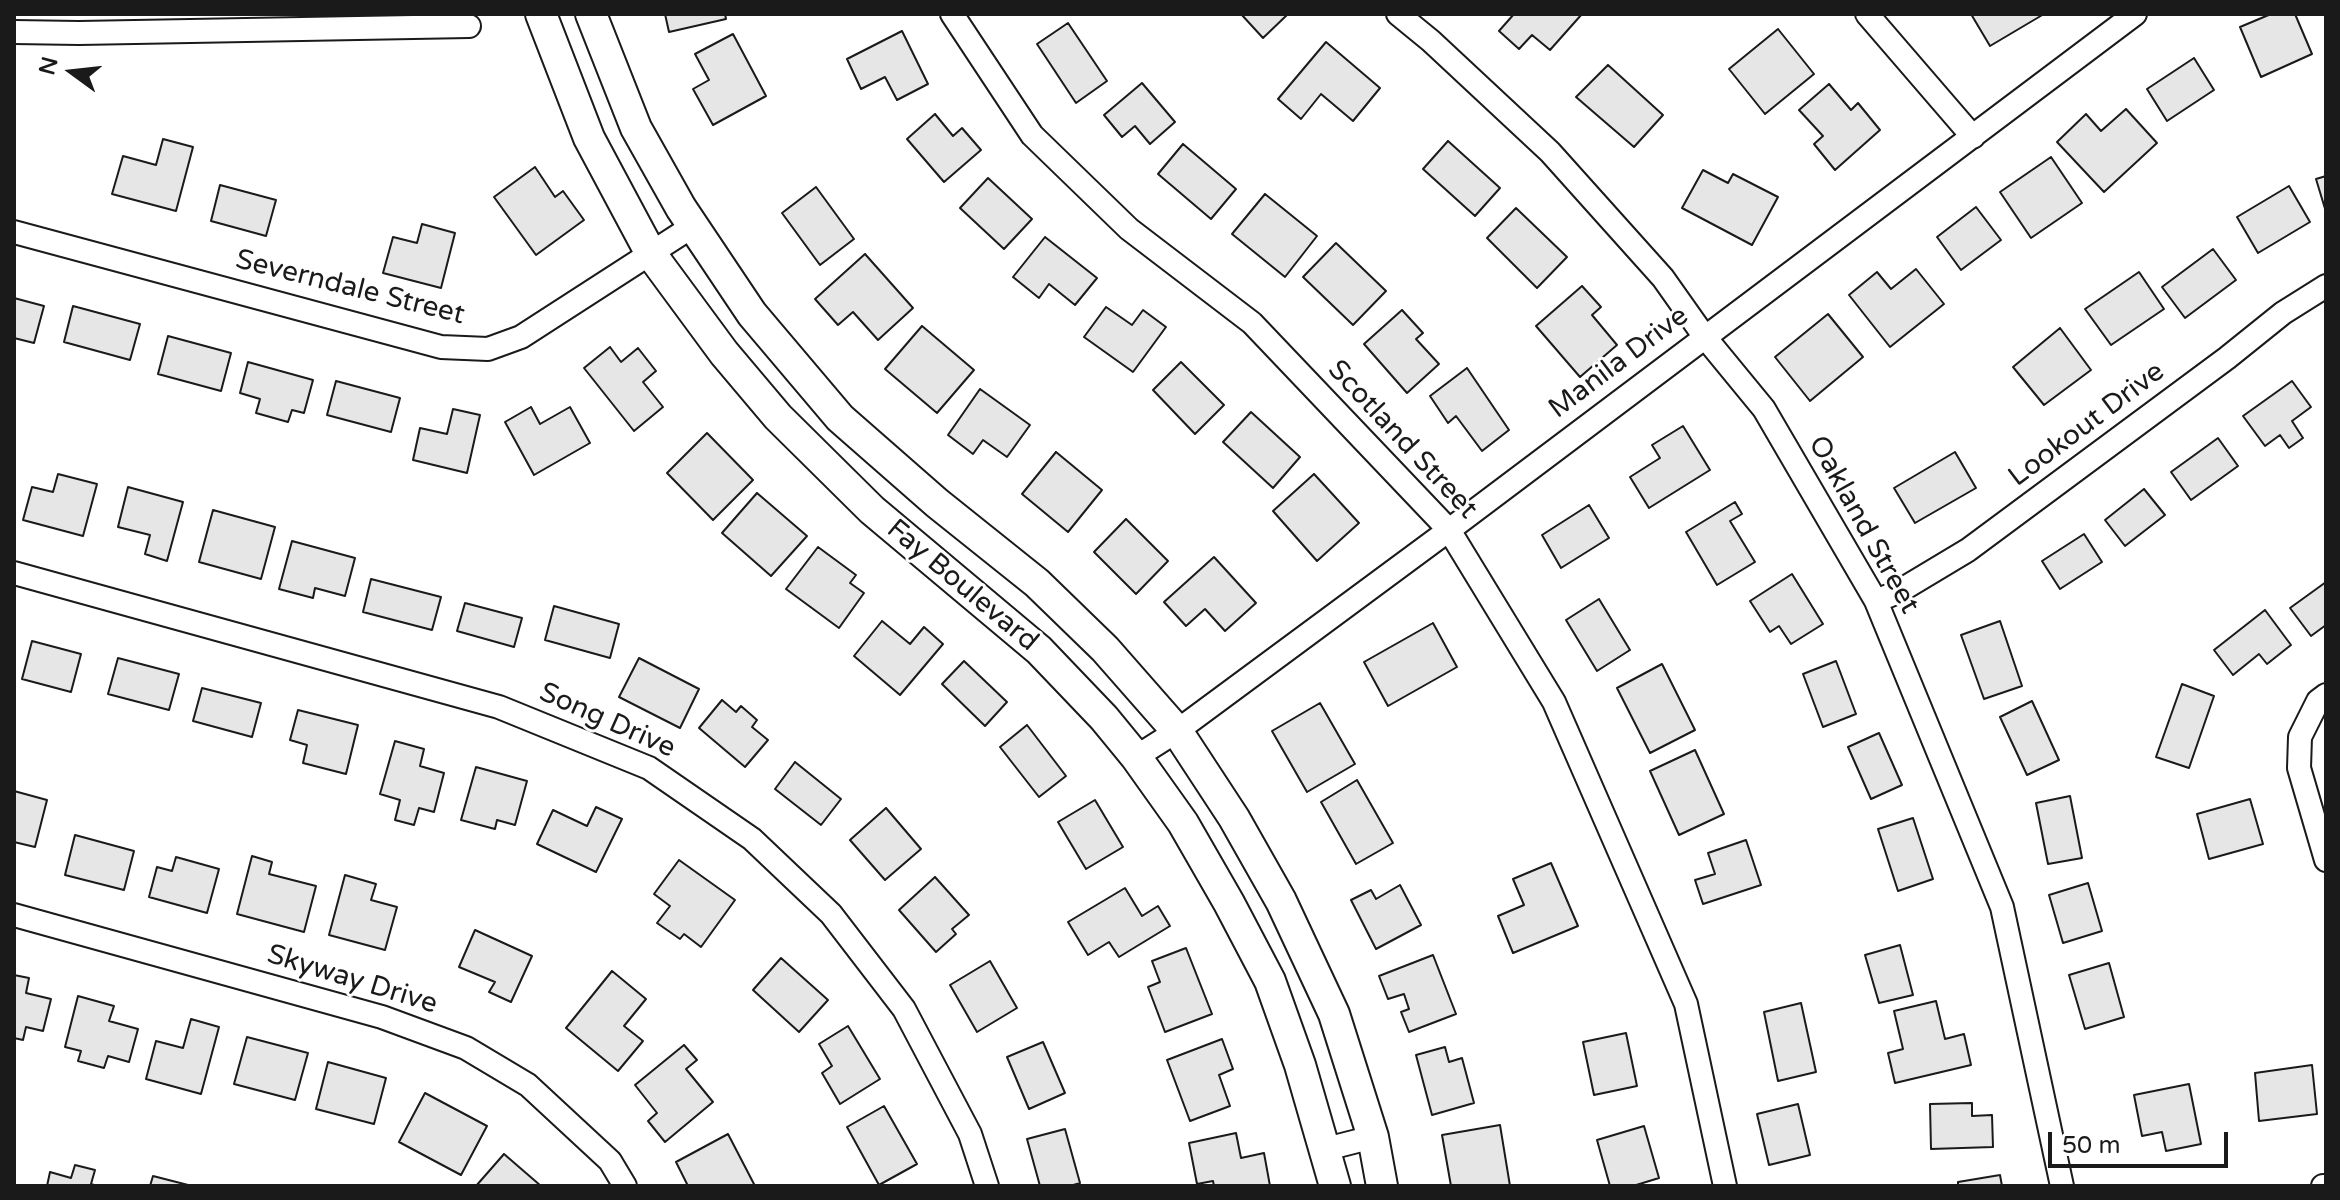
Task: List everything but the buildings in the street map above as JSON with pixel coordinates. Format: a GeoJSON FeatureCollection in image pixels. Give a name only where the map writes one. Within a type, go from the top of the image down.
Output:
{"type":"FeatureCollection","features":[{"type":"Feature","properties":{"kind":"main road","name":"Fay Boulevard"},"geometry":{"type":"LineString","coordinates":[[541,14],[589,138],[651,254],[724,353],[778,417],[872,510],[1039,650],[1104,718],[1183,823],[1270,981],[1300,1065],[1335,1186]]}},
{"type":"Feature","properties":{"kind":"main road","name":"Fay Boulevard"},"geometry":{"type":"LineString","coordinates":[[591,14],[636,128],[693,226],[752,314],[840,418],[937,503],[1037,583],[1105,649],[1177,731],[1234,818],[1288,915],[1334,1014],[1373,1137],[1382,1186]]}},
{"type":"Feature","properties":{"kind":"street","name":"Scotland Street"},"geometry":{"type":"LineString","coordinates":[[952,14],[1032,135],[1129,229],[1252,323],[1449,530],[1554,702],[1686,1004],[1725,1186]]}},
{"type":"Feature","properties":{"kind":"street","name":"Oakland Street"},"geometry":{"type":"LineString","coordinates":[[1398,14],[1550,152],[1663,278],[1704,336],[1764,409],[1876,601],[2002,907],[2062,1186]]}},
{"type":"Feature","properties":{"kind":"street"},"geometry":{"type":"LineString","coordinates":[[1867,14],[1973,137]]}},
{"type":"Feature","properties":{"kind":"street","name":"Manila Drive"},"geometry":{"type":"LineString","coordinates":[[1136,757],[1177,731],[1449,530],[2135,14]]}},
{"type":"Feature","properties":{"kind":"street"},"geometry":{"type":"LineString","coordinates":[[14,32],[469,26]]}},
{"type":"Feature","properties":{"kind":"street","name":"Severndale Street"},"geometry":{"type":"LineString","coordinates":[[14,232],[441,347],[488,349],[521,337],[693,226]]}},
{"type":"Feature","properties":{"kind":"street","name":"Lookout Drive"},"geometry":{"type":"LineString","coordinates":[[1876,601],[1920,580],[1968,550],[2283,313],[2326,286]]}},
{"type":"Feature","properties":{"kind":"street","name":"Song Drive"},"geometry":{"type":"LineString","coordinates":[[14,573],[499,707],[649,768],[752,839],[831,914],[904,1009],[970,1134],[987,1186]]}},
{"type":"Feature","properties":{"kind":"street"},"geometry":{"type":"LineString","coordinates":[[2326,695],[2318,701],[2300,737],[2299,768],[2326,860]]}},
{"type":"Feature","properties":{"kind":"street","name":"Skyway Drive"},"geometry":{"type":"LineString","coordinates":[[14,915],[382,1017],[466,1048],[528,1085],[610,1161],[625,1186]]}},
{"type":"Feature","properties":{"kind":"street"},"geometry":{"type":"LineString","coordinates":[[1326,1149],[1373,1137]]}}]}
